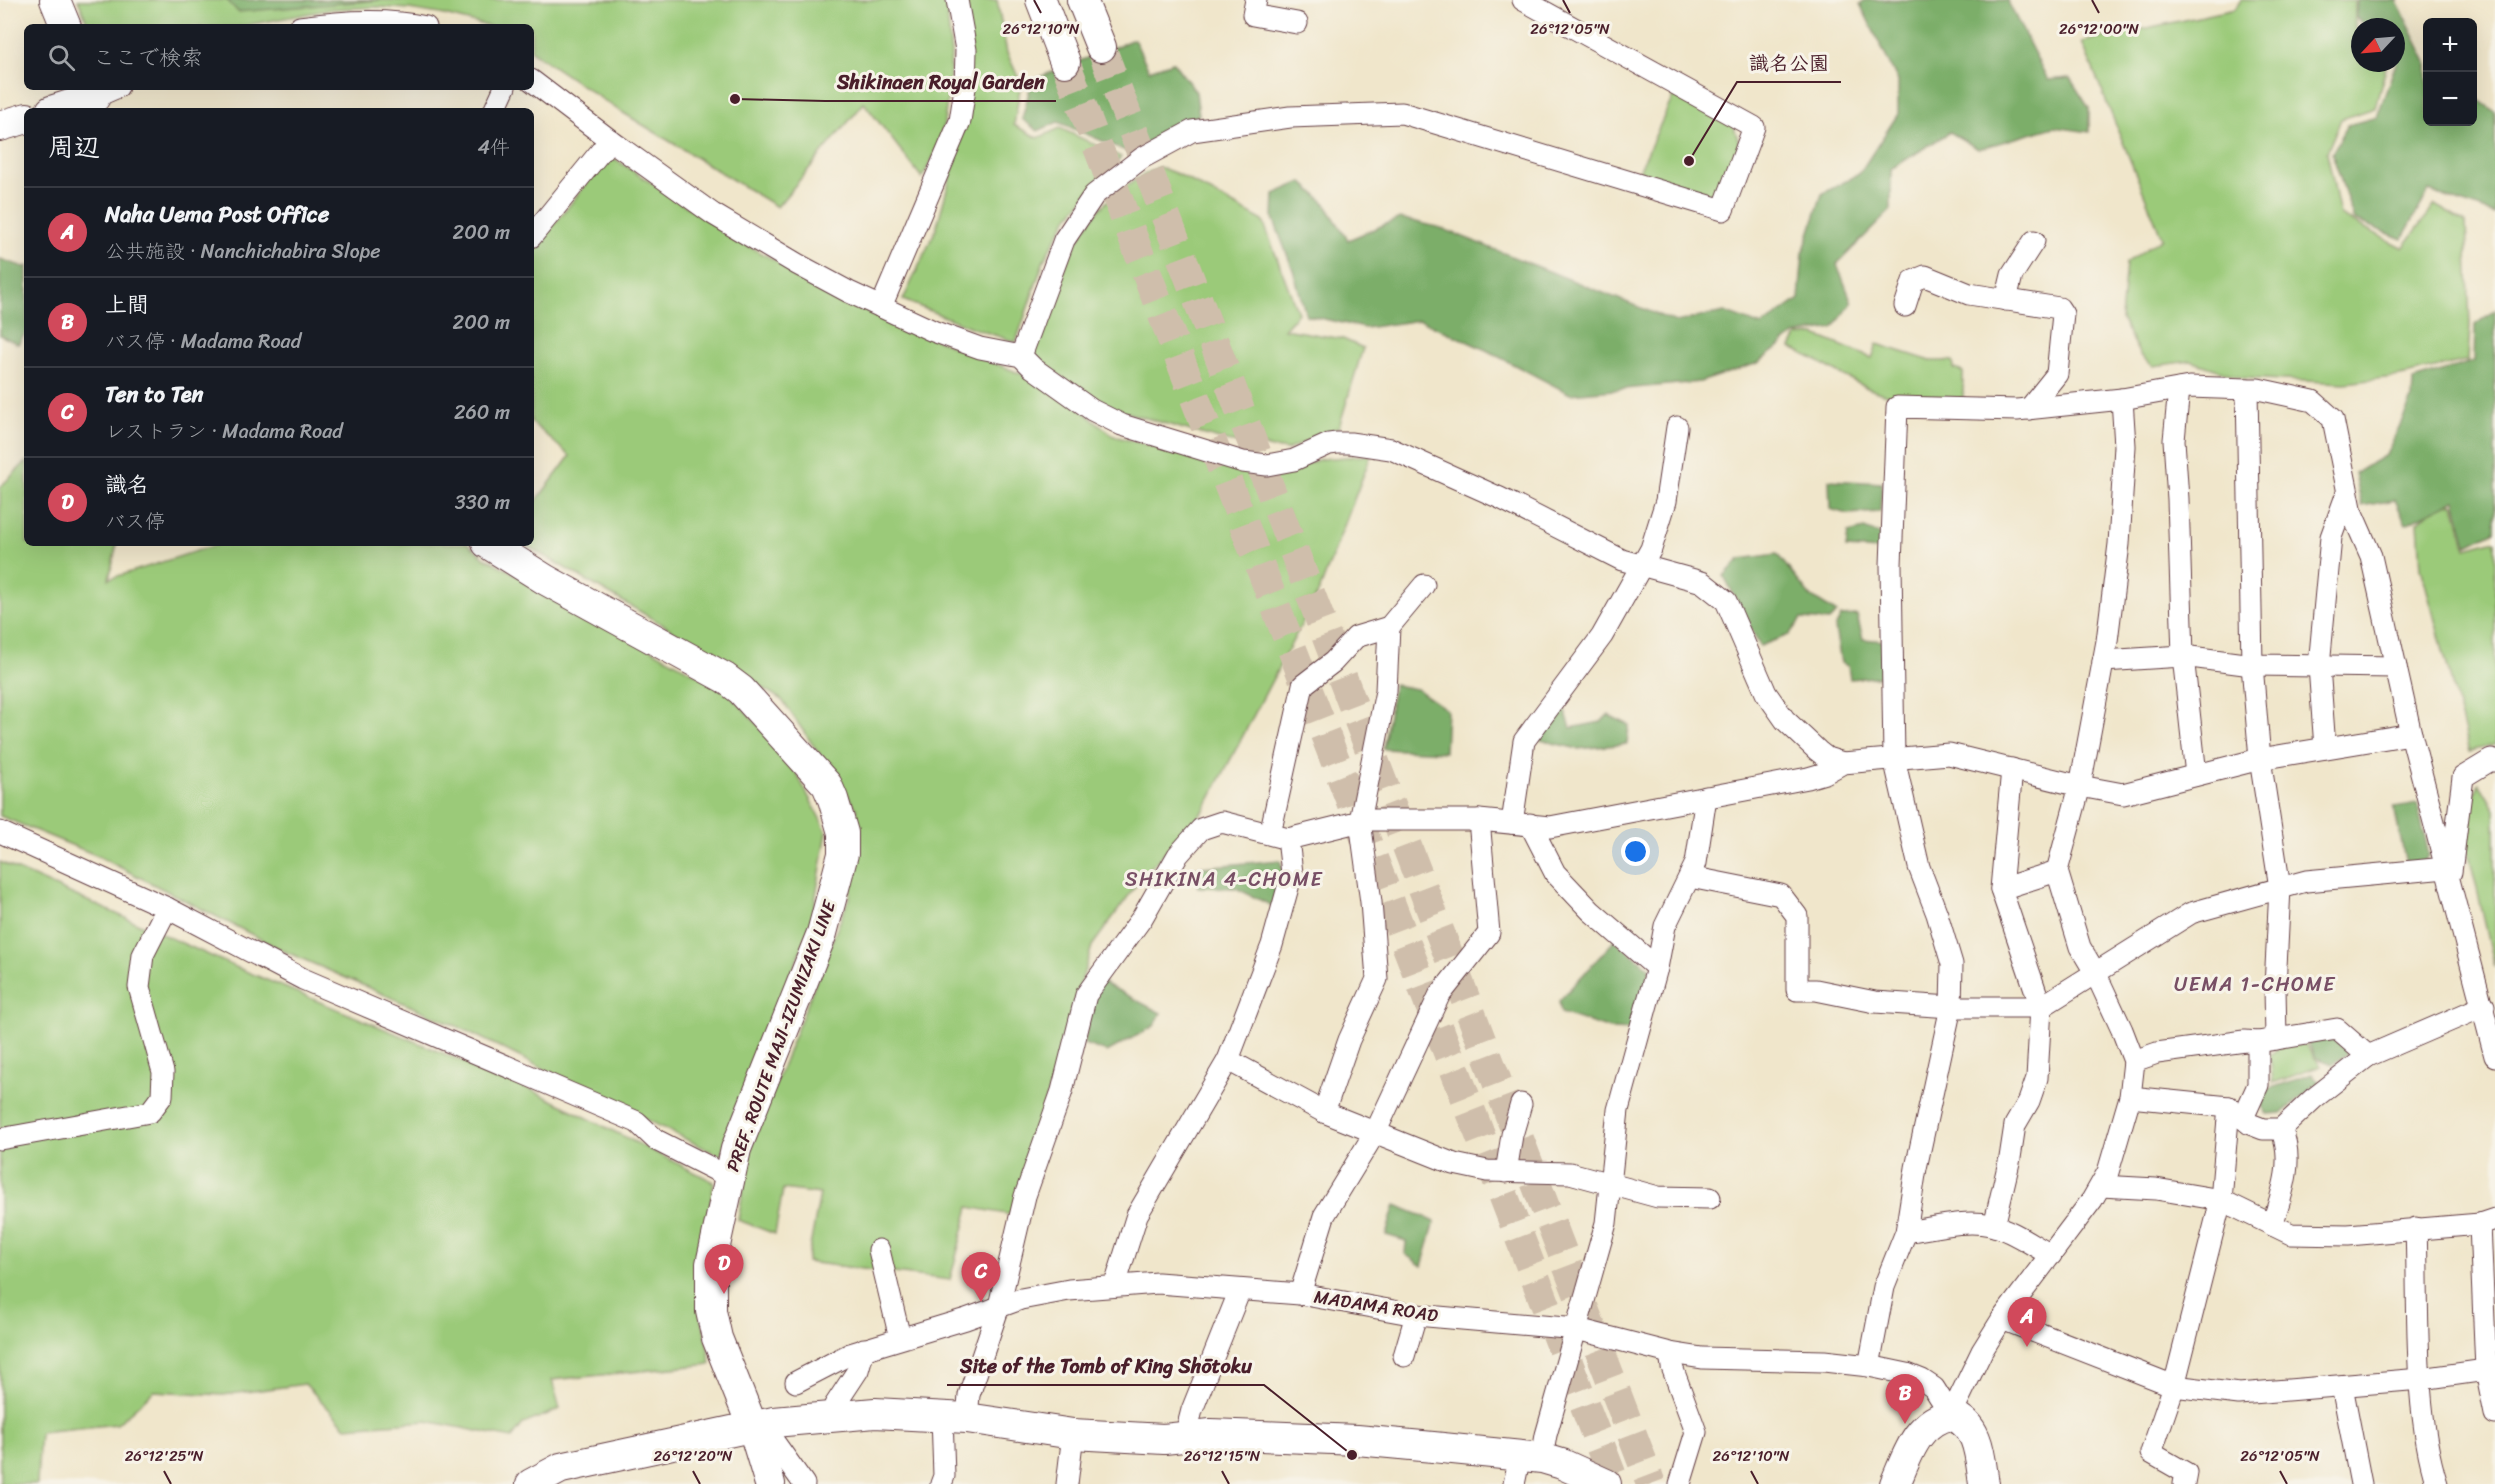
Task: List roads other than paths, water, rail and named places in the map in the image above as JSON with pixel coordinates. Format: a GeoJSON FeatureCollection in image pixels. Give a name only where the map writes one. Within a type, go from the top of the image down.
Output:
{"type":"FeatureCollection","features":[{"type":"Feature","properties":{"kind":"main road"},"geometry":{"type":"LineString","coordinates":[[55,0],[65,24]]}},
{"type":"Feature","properties":{"kind":"main road"},"geometry":{"type":"LineString","coordinates":[[1041,0],[1065,62]]}},
{"type":"Feature","properties":{"kind":"main road"},"geometry":{"type":"LineString","coordinates":[[1082,0],[1101,47]]}},
{"type":"Feature","properties":{"kind":"main road"},"geometry":{"type":"LineString","coordinates":[[61,108],[101,96]]}},
{"type":"Feature","properties":{"kind":"main road"},"geometry":{"type":"LineString","coordinates":[[0,126],[24,119]]}},
{"type":"Feature","properties":{"kind":"main road","name":"PREF. ROUTE MAJI-IZUMIZAKI LINE"},"geometry":{"type":"LineString","coordinates":[[492,546],[546,580],[725,678],[741,690],[802,756],[827,785],[833,798],[843,833],[843,854],[838,876],[822,933],[736,1149],[711,1264],[711,1311],[717,1338],[766,1425],[770,1484]]}},
{"type":"Feature","properties":{"kind":"main road"},"geometry":{"type":"LineString","coordinates":[[531,1484],[561,1468],[766,1425],[875,1413],[954,1417],[1073,1434],[1164,1439],[1211,1434],[1357,1440],[1525,1466],[1562,1464],[1606,1484]]}},
{"type":"Feature","properties":{"kind":"main road"},"geometry":{"type":"LineString","coordinates":[[1895,1484],[1917,1437],[1933,1422],[1951,1415],[1965,1421],[1972,1429],[1978,1447],[1984,1484]]}},
{"type":"Feature","properties":{"kind":"street"},"geometry":{"type":"LineString","coordinates":[[881,307],[960,121],[966,88],[966,50],[957,0]]}},
{"type":"Feature","properties":{"kind":"street"},"geometry":{"type":"LineString","coordinates":[[1256,0],[1253,15],[1298,23]]}},
{"type":"Feature","properties":{"kind":"street"},"geometry":{"type":"LineString","coordinates":[[1021,356],[1064,240],[1094,195],[1142,158],[1192,131],[1290,117],[1402,113],[1723,210],[1754,127],[1523,0]]}},
{"type":"Feature","properties":{"kind":"street"},"geometry":{"type":"LineString","coordinates":[[322,24],[380,21],[403,24]]}},
{"type":"Feature","properties":{"kind":"street"},"geometry":{"type":"LineString","coordinates":[[534,82],[713,214],[797,264],[933,331],[980,348],[1021,356],[1092,410],[1122,425],[1243,462],[1267,465],[1294,460],[1329,444],[1350,443],[1391,449],[1500,498],[1622,560],[1702,582],[1726,601],[1766,693],[1785,720],[1827,759],[1843,763],[1949,754],[2079,786],[2123,794],[2260,759],[2411,734]]}},
{"type":"Feature","properties":{"kind":"street"},"geometry":{"type":"LineString","coordinates":[[495,108],[504,90]]}},
{"type":"Feature","properties":{"kind":"street"},"geometry":{"type":"LineString","coordinates":[[534,233],[610,140]]}},
{"type":"Feature","properties":{"kind":"street"},"geometry":{"type":"LineString","coordinates":[[2006,300],[2012,275],[2034,241]]}},
{"type":"Feature","properties":{"kind":"street"},"geometry":{"type":"LineString","coordinates":[[1905,306],[1913,281],[1925,276],[1969,294],[2059,308],[2063,314],[2057,374],[2029,409]]}},
{"type":"Feature","properties":{"kind":"street"},"geometry":{"type":"LineString","coordinates":[[1869,1366],[1884,1287],[1906,1232],[1916,1168],[1952,1007],[1952,964],[1937,914],[1919,867],[1894,758],[1891,565],[1897,406],[2029,409],[2122,399],[2189,387],[2247,388],[2313,402],[2333,419],[2352,513],[2371,556],[2411,734],[2484,1006],[2495,1056]]}},
{"type":"Feature","properties":{"kind":"street"},"geometry":{"type":"LineString","coordinates":[[2184,1484],[2186,1473],[2151,1453],[2174,1386],[2220,1200],[2236,1113],[2258,1085],[2275,987],[2280,888],[2260,759],[2252,665],[2247,388]]}},
{"type":"Feature","properties":{"kind":"street"},"geometry":{"type":"LineString","coordinates":[[2179,389],[2174,440],[2183,656],[2196,775]]}},
{"type":"Feature","properties":{"kind":"street"},"geometry":{"type":"LineString","coordinates":[[1951,1415],[1982,1351],[2002,1319],[2101,1186],[2108,1172],[2130,1097],[2134,1061],[2096,974],[2080,947],[2057,871],[2079,786],[2103,661],[2120,544],[2125,446],[2122,399]]}},
{"type":"Feature","properties":{"kind":"street"},"geometry":{"type":"LineString","coordinates":[[1657,968],[1592,911],[1555,873],[1521,824],[1524,741],[1602,636],[1651,549],[1666,501],[1677,427]]}},
{"type":"Feature","properties":{"kind":"street"},"geometry":{"type":"LineString","coordinates":[[2325,748],[2319,666],[2331,537],[2348,493]]}},
{"type":"Feature","properties":{"kind":"street"},"geometry":{"type":"LineString","coordinates":[[1115,1285],[1137,1215],[1228,1060],[1272,945],[1292,873],[1279,836],[1303,685],[1333,662],[1356,637],[1389,627],[1424,585]]}},
{"type":"Feature","properties":{"kind":"street"},"geometry":{"type":"LineString","coordinates":[[1324,1112],[1349,1040],[1377,980],[1371,902],[1360,821],[1386,691],[1389,627]]}},
{"type":"Feature","properties":{"kind":"street"},"geometry":{"type":"LineString","coordinates":[[2103,661],[2183,656],[2252,665],[2396,667]]}},
{"type":"Feature","properties":{"kind":"street"},"geometry":{"type":"LineString","coordinates":[[2448,875],[2463,777],[2491,760],[2495,760]]}},
{"type":"Feature","properties":{"kind":"street"},"geometry":{"type":"LineString","coordinates":[[941,1484],[954,1417],[969,1395],[999,1306],[1025,1196],[1062,1090],[1086,995],[1142,918],[1178,855],[1201,829],[1222,822],[1279,836],[1360,821],[1479,820],[1550,826],[1818,775],[1843,763]]}},
{"type":"Feature","properties":{"kind":"street"},"geometry":{"type":"LineString","coordinates":[[1994,1226],[2015,1125],[2029,1101],[2037,1078],[2041,1007],[2001,889],[2012,769]]}},
{"type":"Feature","properties":{"kind":"street"},"geometry":{"type":"LineString","coordinates":[[1525,1466],[1546,1435],[1606,1223],[1618,1110],[1657,968],[1665,926],[1696,863],[1706,797]]}},
{"type":"Feature","properties":{"kind":"street"},"geometry":{"type":"LineString","coordinates":[[1300,1294],[1324,1216],[1376,1131],[1439,996],[1489,933],[1479,820]]}},
{"type":"Feature","properties":{"kind":"street"},"geometry":{"type":"LineString","coordinates":[[0,832],[167,908],[303,979],[637,1122],[656,1140],[729,1177]]}},
{"type":"Feature","properties":{"kind":"street"},"geometry":{"type":"LineString","coordinates":[[2001,889],[2057,871]]}},
{"type":"Feature","properties":{"kind":"street"},"geometry":{"type":"LineString","coordinates":[[1690,877],[1781,895],[1797,916],[1797,990],[1816,990],[1875,1002],[1952,1007],[2041,1007],[2191,913],[2306,881],[2448,875]]}},
{"type":"Feature","properties":{"kind":"street"},"geometry":{"type":"LineString","coordinates":[[0,1140],[150,1112],[162,1096],[163,1072],[140,987],[143,955],[167,908]]}},
{"type":"Feature","properties":{"kind":"street"},"geometry":{"type":"LineString","coordinates":[[2130,1097],[2236,1113],[2263,1129],[2281,1128],[2313,1099],[2368,1056],[2484,1006]]}},
{"type":"Feature","properties":{"kind":"street"},"geometry":{"type":"LineString","coordinates":[[2134,1061],[2157,1053],[2245,1041],[2267,1041],[2337,1029],[2368,1056]]}},
{"type":"Feature","properties":{"kind":"street"},"geometry":{"type":"LineString","coordinates":[[1228,1060],[1324,1112],[1454,1164],[1487,1171],[1570,1173],[1658,1197],[1710,1198]]}},
{"type":"Feature","properties":{"kind":"street"},"geometry":{"type":"LineString","coordinates":[[1506,1172],[1512,1135],[1521,1104]]}},
{"type":"Feature","properties":{"kind":"street"},"geometry":{"type":"LineString","coordinates":[[2272,1225],[2285,1181],[2288,1160],[2287,1141],[2281,1128]]}},
{"type":"Feature","properties":{"kind":"street"},"geometry":{"type":"LineString","coordinates":[[2101,1186],[2156,1189],[2220,1200],[2290,1234],[2348,1235],[2487,1222],[2490,1368],[2495,1414]]}},
{"type":"Feature","properties":{"kind":"street"},"geometry":{"type":"LineString","coordinates":[[1906,1232],[1978,1223],[1994,1226],[2051,1255]]}},
{"type":"Feature","properties":{"kind":"street"},"geometry":{"type":"LineString","coordinates":[[2416,1228],[2421,1379],[2430,1461],[2437,1484]]}},
{"type":"Feature","properties":{"kind":"street"},"geometry":{"type":"LineString","coordinates":[[879,1250],[900,1338]]}},
{"type":"Feature","properties":{"kind":"street","name":"MADAMA ROAD"},"geometry":{"type":"LineString","coordinates":[[796,1382],[808,1374],[864,1349],[966,1319],[1030,1297],[1115,1285],[1158,1283],[1300,1294],[1416,1315],[1577,1329],[1670,1353],[1702,1358],[1824,1361],[1869,1366],[1922,1380],[1934,1388],[1951,1415]]}},
{"type":"Feature","properties":{"kind":"street"},"geometry":{"type":"LineString","coordinates":[[1185,1437],[1192,1410],[1240,1290]]}},
{"type":"Feature","properties":{"kind":"street"},"geometry":{"type":"LineString","coordinates":[[1404,1356],[1416,1315]]}},
{"type":"Feature","properties":{"kind":"street"},"geometry":{"type":"LineString","coordinates":[[2002,1319],[2174,1386],[2239,1394],[2421,1379],[2490,1368]]}},
{"type":"Feature","properties":{"kind":"street"},"geometry":{"type":"LineString","coordinates":[[832,1416],[835,1405],[858,1370],[864,1349]]}},
{"type":"Feature","properties":{"kind":"street"},"geometry":{"type":"LineString","coordinates":[[1670,1353],[1672,1367],[1696,1432],[1680,1484]]}},
{"type":"Feature","properties":{"kind":"street"},"geometry":{"type":"LineString","coordinates":[[2342,1386],[2361,1484]]}},
{"type":"Feature","properties":{"kind":"street"},"geometry":{"type":"LineString","coordinates":[[766,1425],[772,1439],[804,1484]]}},
{"type":"Feature","properties":{"kind":"street"},"geometry":{"type":"LineString","coordinates":[[1067,1484],[1073,1434]]}},
{"type":"Feature","properties":{"kind":"tunnel"},"geometry":{"type":"LineString","coordinates":[[1101,47],[1651,1484]]}},
{"type":"Feature","properties":{"kind":"tunnel"},"geometry":{"type":"LineString","coordinates":[[1065,62],[1615,1484]]}},
{"type":"Feature","properties":{"kind":"place","name":"Shikinaen Royal Garden"},"geometry":{"type":"Point","coordinates":[735,99]}},
{"type":"Feature","properties":{"kind":"place","name":"識名公園"},"geometry":{"type":"Point","coordinates":[1689,161]}},
{"type":"Feature","properties":{"kind":"place","name":"識名"},"geometry":{"type":"Point","coordinates":[724,1294]}},
{"type":"Feature","properties":{"kind":"place","name":"Ten to Ten"},"geometry":{"type":"Point","coordinates":[981,1302]}},
{"type":"Feature","properties":{"kind":"place","name":"Naha Uema Post Office"},"geometry":{"type":"Point","coordinates":[2027,1347]}},
{"type":"Feature","properties":{"kind":"place","name":"上間"},"geometry":{"type":"Point","coordinates":[1905,1424]}},
{"type":"Feature","properties":{"kind":"place","name":"Site of the Tomb of King Shōtoku"},"geometry":{"type":"Point","coordinates":[1352,1455]}},
{"type":"Feature","properties":{"kind":"district","name":"SHIKINA 4-CHOME"},"geometry":{"type":"Point","coordinates":[1224,879]}},
{"type":"Feature","properties":{"kind":"district","name":"UEMA 1-CHOME"},"geometry":{"type":"Point","coordinates":[2255,984]}}]}
